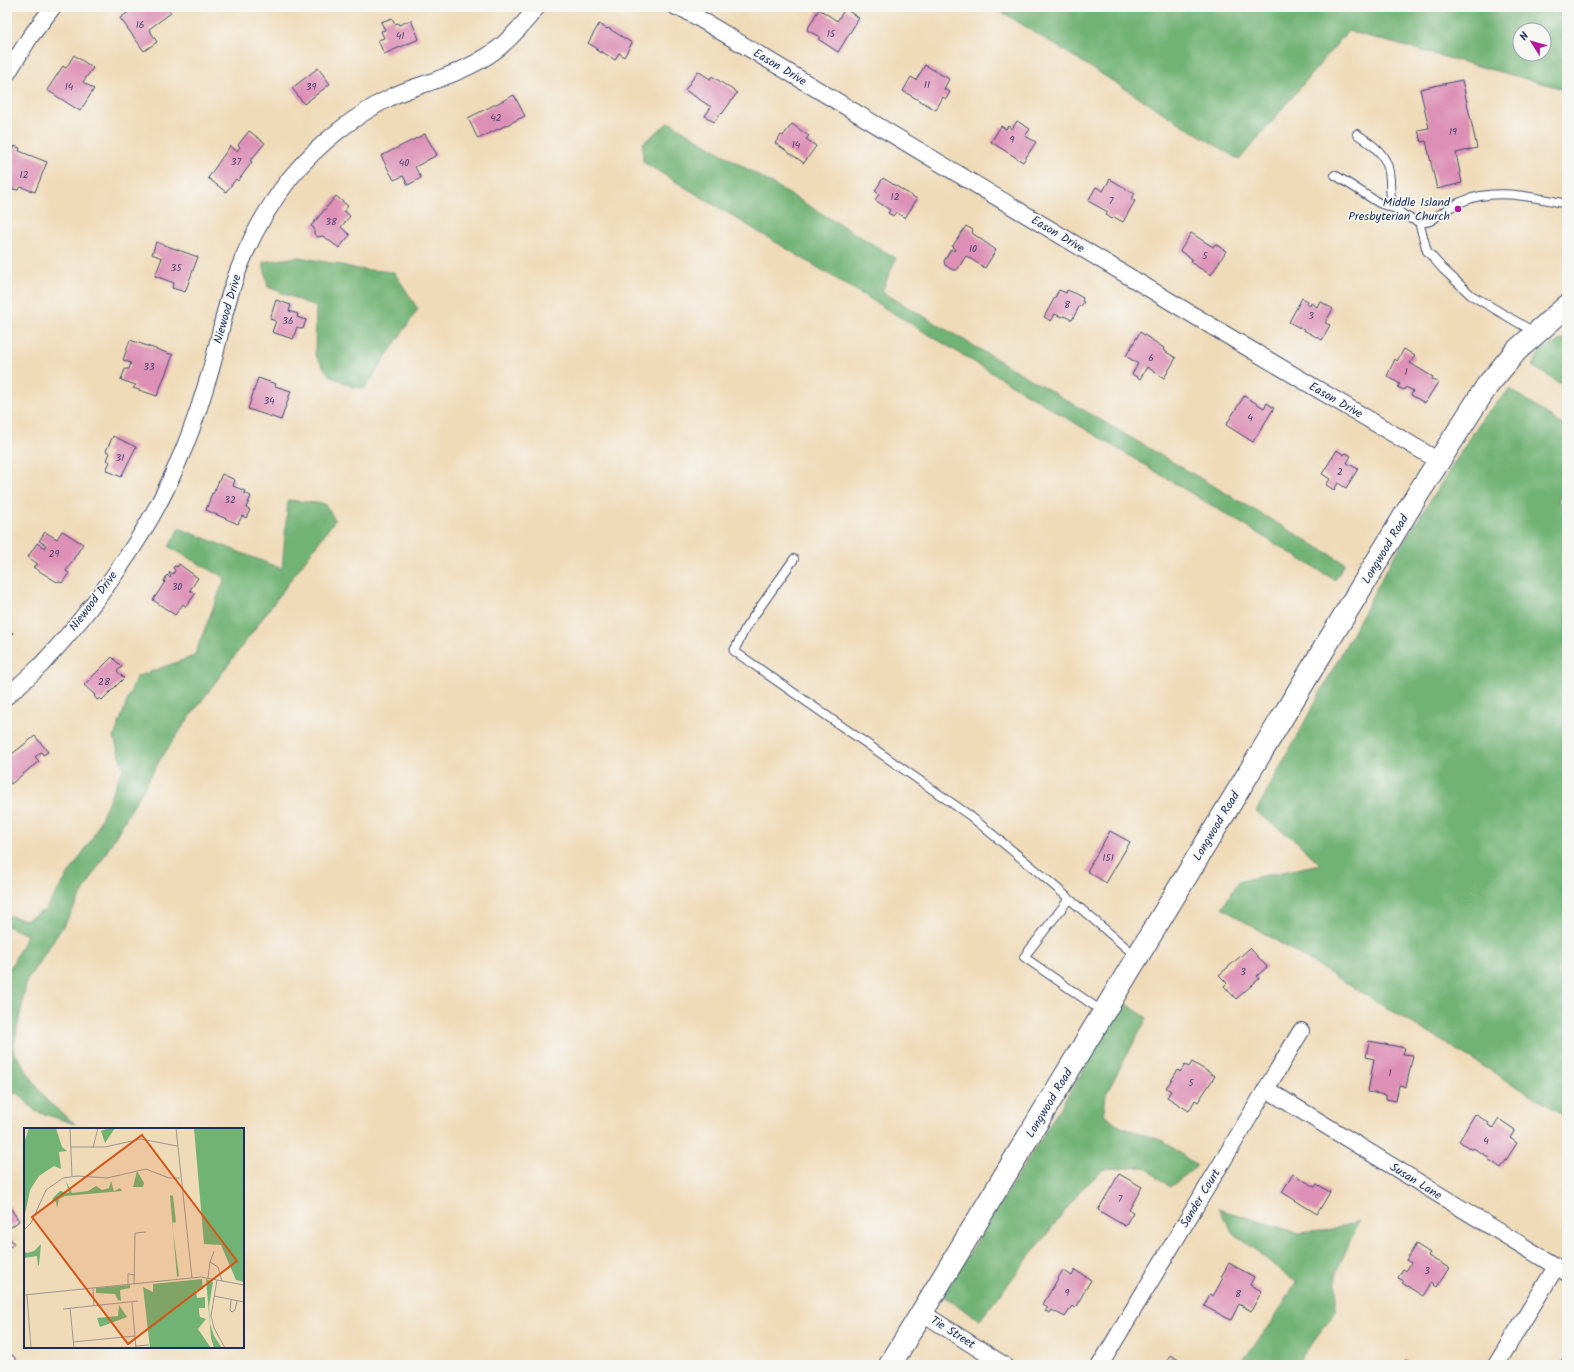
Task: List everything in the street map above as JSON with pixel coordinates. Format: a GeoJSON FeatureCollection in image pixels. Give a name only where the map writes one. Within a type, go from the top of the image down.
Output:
{"type":"FeatureCollection","features":[{"type":"Feature","properties":{"kind":"main road","name":"Longwood Road"},"geometry":{"type":"LineString","coordinates":[[890,1365],[1269,738],[1486,386],[1508,360],[1535,333],[1567,306]]}},
{"type":"Feature","properties":{"kind":"street"},"geometry":{"type":"LineString","coordinates":[[7,74],[30,36],[53,7]]}},
{"type":"Feature","properties":{"kind":"street","name":"Niewood Drive"},"geometry":{"type":"LineString","coordinates":[[7,696],[39,667],[82,618],[133,545],[155,509],[176,467],[208,381],[230,295],[241,262],[263,219],[291,178],[319,148],[348,123],[393,96],[418,85],[443,78],[474,64],[500,48],[537,7]]}},
{"type":"Feature","properties":{"kind":"street","name":"Eason Drive"},"geometry":{"type":"LineString","coordinates":[[676,7],[692,14],[1439,461]]}},
{"type":"Feature","properties":{"kind":"street","name":"Sander Court"},"geometry":{"type":"LineString","coordinates":[[1100,1365],[1301,1031]]}},
{"type":"Feature","properties":{"kind":"street","name":"Susan Lane"},"geometry":{"type":"LineString","coordinates":[[1266,1089],[1561,1270]]}},
{"type":"Feature","properties":{"kind":"street"},"geometry":{"type":"LineString","coordinates":[[1496,1365],[1561,1270]]}},
{"type":"Feature","properties":{"kind":"street","name":"Tie Street"},"geometry":{"type":"LineString","coordinates":[[921,1312],[1004,1365]]}},
{"type":"Feature","properties":{"kind":"lane"},"geometry":{"type":"LineString","coordinates":[[1357,134],[1376,148],[1386,160],[1391,202],[1396,209]]}},
{"type":"Feature","properties":{"kind":"lane"},"geometry":{"type":"LineString","coordinates":[[1335,175],[1379,203],[1396,209],[1419,222],[1425,223],[1460,202],[1488,194],[1509,194],[1567,204]]}},
{"type":"Feature","properties":{"kind":"lane"},"geometry":{"type":"LineString","coordinates":[[1419,222],[1428,251],[1443,269],[1471,295],[1535,333]]}},
{"type":"Feature","properties":{"kind":"lane"},"geometry":{"type":"LineString","coordinates":[[794,559],[746,627],[734,651],[969,815],[1138,957]]}},
{"type":"Feature","properties":{"kind":"lane"},"geometry":{"type":"LineString","coordinates":[[1070,899],[1024,957],[1104,1013]]}},
{"type":"Feature","properties":{"kind":"green space"},"geometry":{"type":"Polygon","coordinates":[[[994,7],[1567,7],[1567,90],[1348,31],[1239,160],[994,7]]]}},
{"type":"Feature","properties":{"kind":"green space"},"geometry":{"type":"Polygon","coordinates":[[[669,122],[896,258],[882,292],[1345,563],[1335,580],[643,162],[643,143],[669,122]]]}},
{"type":"Feature","properties":{"kind":"green space"},"geometry":{"type":"Polygon","coordinates":[[[299,257],[357,269],[394,272],[418,309],[365,388],[353,387],[329,375],[315,355],[316,307],[268,287],[263,262],[299,257]]]}},
{"type":"Feature","properties":{"kind":"green space"},"geometry":{"type":"Polygon","coordinates":[[[1567,337],[1567,388],[1532,366],[1541,350],[1567,337]]]}},
{"type":"Feature","properties":{"kind":"green space"},"geometry":{"type":"Polygon","coordinates":[[[1510,389],[1567,428],[1567,488],[1558,501],[1567,507],[1567,1117],[1222,908],[1239,881],[1320,864],[1295,840],[1256,812],[1389,565],[1484,416],[1510,389]]]}},
{"type":"Feature","properties":{"kind":"green space"},"geometry":{"type":"Polygon","coordinates":[[[288,500],[325,504],[335,520],[186,722],[160,760],[64,925],[27,980],[13,1050],[46,1100],[75,1124],[35,1111],[18,1093],[7,1095],[7,969],[11,967],[27,935],[7,926],[7,915],[25,920],[45,910],[93,837],[123,768],[114,737],[136,677],[194,656],[225,578],[169,547],[179,528],[282,569],[288,500]]]}},
{"type":"Feature","properties":{"kind":"green space"},"geometry":{"type":"Polygon","coordinates":[[[1125,1003],[1147,1018],[1106,1094],[1104,1114],[1121,1127],[1164,1141],[1197,1166],[1170,1187],[1145,1167],[1104,1169],[1082,1189],[980,1320],[943,1296],[1125,1003]]]}},
{"type":"Feature","properties":{"kind":"green space"},"geometry":{"type":"Polygon","coordinates":[[[1218,1209],[1299,1233],[1331,1230],[1359,1221],[1336,1273],[1336,1310],[1296,1365],[1239,1365],[1273,1321],[1296,1283],[1234,1233],[1218,1209]]]}},
{"type":"Feature","properties":{"kind":"building"},"geometry":{"type":"Polygon","coordinates":[[[136,7],[167,7],[171,13],[149,29],[157,42],[144,51],[120,18],[136,7]]]}},
{"type":"Feature","properties":{"kind":"building"},"geometry":{"type":"Polygon","coordinates":[[[819,9],[837,21],[845,9],[859,18],[838,52],[818,39],[820,37],[807,30],[819,9]]]}},
{"type":"Feature","properties":{"kind":"building"},"geometry":{"type":"Polygon","coordinates":[[[392,18],[395,24],[398,23],[399,25],[411,20],[419,39],[384,54],[378,40],[384,38],[381,31],[385,30],[381,22],[392,18]]]}},
{"type":"Feature","properties":{"kind":"building"},"geometry":{"type":"Polygon","coordinates":[[[599,24],[632,43],[624,57],[619,53],[615,60],[601,51],[601,53],[596,50],[598,49],[588,43],[599,24]]]}},
{"type":"Feature","properties":{"kind":"building"},"geometry":{"type":"Polygon","coordinates":[[[74,55],[93,68],[83,82],[94,89],[80,111],[47,90],[63,66],[66,68],[74,55]]]}},
{"type":"Feature","properties":{"kind":"building"},"geometry":{"type":"Polygon","coordinates":[[[925,65],[949,79],[944,89],[950,92],[946,99],[943,97],[936,110],[903,91],[911,77],[916,80],[925,65]]]}},
{"type":"Feature","properties":{"kind":"building"},"geometry":{"type":"Polygon","coordinates":[[[318,68],[330,84],[304,104],[292,88],[318,68]]]}},
{"type":"Feature","properties":{"kind":"building"},"geometry":{"type":"Polygon","coordinates":[[[698,71],[710,79],[712,76],[737,93],[722,114],[721,113],[714,122],[705,116],[711,107],[685,90],[698,71]]]}},
{"type":"Feature","properties":{"kind":"building"},"geometry":{"type":"Polygon","coordinates":[[[1462,80],[1477,148],[1456,153],[1462,183],[1437,189],[1426,141],[1421,142],[1418,130],[1429,128],[1420,89],[1462,80]]]}},
{"type":"Feature","properties":{"kind":"building"},"geometry":{"type":"Polygon","coordinates":[[[514,95],[525,116],[478,139],[468,118],[514,95]]]}},
{"type":"Feature","properties":{"kind":"building"},"geometry":{"type":"Polygon","coordinates":[[[1017,121],[1030,129],[1025,136],[1036,142],[1023,162],[991,142],[1001,126],[1006,129],[1008,126],[1012,129],[1017,121]]]}},
{"type":"Feature","properties":{"kind":"building"},"geometry":{"type":"Polygon","coordinates":[[[792,124],[809,136],[806,139],[816,146],[804,163],[775,143],[781,135],[783,136],[792,124]]]}},
{"type":"Feature","properties":{"kind":"building"},"geometry":{"type":"Polygon","coordinates":[[[249,131],[265,143],[250,161],[252,162],[238,181],[236,179],[226,192],[208,178],[230,146],[237,151],[240,147],[238,145],[249,131]]]}},
{"type":"Feature","properties":{"kind":"building"},"geometry":{"type":"Polygon","coordinates":[[[425,134],[437,155],[415,167],[421,178],[408,185],[403,176],[394,180],[381,156],[425,134]]]}},
{"type":"Feature","properties":{"kind":"building"},"geometry":{"type":"Polygon","coordinates":[[[14,146],[20,148],[19,151],[47,162],[35,192],[21,187],[18,190],[7,188],[7,162],[10,155],[7,152],[9,147],[14,149],[14,146]]]}},
{"type":"Feature","properties":{"kind":"building"},"geometry":{"type":"Polygon","coordinates":[[[883,178],[917,199],[905,218],[896,212],[893,216],[888,213],[890,210],[875,200],[879,194],[875,191],[883,178]]]}},
{"type":"Feature","properties":{"kind":"building"},"geometry":{"type":"Polygon","coordinates":[[[1110,179],[1135,194],[1131,199],[1135,201],[1123,222],[1114,217],[1112,219],[1106,215],[1108,212],[1088,201],[1096,187],[1103,191],[1110,179]]]}},
{"type":"Feature","properties":{"kind":"building"},"geometry":{"type":"Polygon","coordinates":[[[336,196],[348,206],[344,211],[350,216],[341,227],[350,235],[339,248],[323,236],[318,237],[314,234],[314,228],[311,226],[336,196]]]}},
{"type":"Feature","properties":{"kind":"building"},"geometry":{"type":"Polygon","coordinates":[[[966,226],[973,230],[972,233],[996,250],[985,268],[966,256],[957,270],[953,270],[945,265],[944,261],[951,249],[954,251],[955,249],[952,247],[966,226]]]}},
{"type":"Feature","properties":{"kind":"building"},"geometry":{"type":"Polygon","coordinates":[[[1191,233],[1213,247],[1215,244],[1226,251],[1211,275],[1190,262],[1192,259],[1180,251],[1191,233]]]}},
{"type":"Feature","properties":{"kind":"building"},"geometry":{"type":"Polygon","coordinates":[[[156,242],[198,257],[185,292],[172,288],[174,283],[155,276],[162,258],[152,254],[156,242]]]}},
{"type":"Feature","properties":{"kind":"building"},"geometry":{"type":"Polygon","coordinates":[[[1059,290],[1066,293],[1067,290],[1083,298],[1082,301],[1084,302],[1081,306],[1080,305],[1072,320],[1055,314],[1051,321],[1044,317],[1059,290]]]}},
{"type":"Feature","properties":{"kind":"building"},"geometry":{"type":"Polygon","coordinates":[[[1302,298],[1308,301],[1306,304],[1310,306],[1311,303],[1317,307],[1320,301],[1333,309],[1325,323],[1330,325],[1322,340],[1289,322],[1302,298]]]}},
{"type":"Feature","properties":{"kind":"building"},"geometry":{"type":"Polygon","coordinates":[[[276,300],[291,305],[289,311],[298,314],[297,317],[306,320],[303,329],[297,327],[293,339],[272,332],[276,321],[270,319],[276,300]]]}},
{"type":"Feature","properties":{"kind":"building"},"geometry":{"type":"Polygon","coordinates":[[[1140,332],[1176,358],[1164,378],[1147,367],[1140,379],[1132,374],[1138,364],[1126,356],[1140,332]]]}},
{"type":"Feature","properties":{"kind":"building"},"geometry":{"type":"Polygon","coordinates":[[[130,340],[173,355],[157,396],[133,388],[136,385],[121,380],[125,369],[129,369],[131,363],[123,360],[130,340]]]}},
{"type":"Feature","properties":{"kind":"building"},"geometry":{"type":"Polygon","coordinates":[[[1404,349],[1415,356],[1410,363],[1433,377],[1432,379],[1438,382],[1425,403],[1411,395],[1413,391],[1406,387],[1404,390],[1398,387],[1400,384],[1387,376],[1395,359],[1397,361],[1404,349]]]}},
{"type":"Feature","properties":{"kind":"building"},"geometry":{"type":"Polygon","coordinates":[[[258,378],[276,384],[275,386],[291,391],[281,420],[248,409],[258,378]]]}},
{"type":"Feature","properties":{"kind":"building"},"geometry":{"type":"Polygon","coordinates":[[[1244,396],[1264,408],[1267,403],[1274,408],[1253,442],[1226,425],[1244,396]]]}},
{"type":"Feature","properties":{"kind":"building"},"geometry":{"type":"Polygon","coordinates":[[[113,436],[136,447],[121,477],[106,470],[110,462],[107,460],[110,453],[106,451],[113,436]]]}},
{"type":"Feature","properties":{"kind":"building"},"geometry":{"type":"Polygon","coordinates":[[[1337,450],[1344,455],[1346,453],[1351,456],[1347,463],[1358,469],[1346,488],[1338,483],[1334,490],[1326,485],[1330,479],[1322,474],[1337,450]]]}},
{"type":"Feature","properties":{"kind":"building"},"geometry":{"type":"Polygon","coordinates":[[[222,474],[235,480],[233,486],[245,491],[244,493],[251,496],[246,508],[250,510],[246,518],[242,516],[238,524],[206,510],[212,493],[213,494],[222,474]]]}},
{"type":"Feature","properties":{"kind":"building"},"geometry":{"type":"Polygon","coordinates":[[[62,531],[83,544],[66,571],[69,573],[62,583],[57,582],[33,567],[38,564],[28,557],[37,543],[44,548],[46,545],[39,541],[45,532],[57,539],[62,531]]]}},
{"type":"Feature","properties":{"kind":"building"},"geometry":{"type":"Polygon","coordinates":[[[179,564],[198,578],[190,590],[195,594],[186,607],[183,604],[175,615],[153,600],[165,582],[164,581],[167,575],[170,578],[170,572],[173,574],[175,570],[173,568],[175,566],[177,567],[179,564]]]}},
{"type":"Feature","properties":{"kind":"building"},"geometry":{"type":"Polygon","coordinates":[[[7,627],[13,633],[7,638],[7,627]]]}},
{"type":"Feature","properties":{"kind":"building"},"geometry":{"type":"Polygon","coordinates":[[[112,657],[122,667],[117,671],[124,678],[102,700],[100,698],[97,700],[94,696],[95,695],[84,685],[112,657]]]}},
{"type":"Feature","properties":{"kind":"building"},"geometry":{"type":"Polygon","coordinates":[[[35,736],[48,752],[43,755],[41,752],[35,757],[39,761],[11,784],[7,779],[7,758],[35,736]]]}},
{"type":"Feature","properties":{"kind":"building"},"geometry":{"type":"Polygon","coordinates":[[[1110,831],[1130,842],[1106,883],[1087,871],[1110,831]]]}},
{"type":"Feature","properties":{"kind":"building"},"geometry":{"type":"Polygon","coordinates":[[[1250,948],[1267,967],[1257,976],[1259,979],[1236,999],[1224,986],[1227,983],[1219,975],[1250,948]]]}},
{"type":"Feature","properties":{"kind":"building"},"geometry":{"type":"Polygon","coordinates":[[[1369,1041],[1405,1048],[1403,1054],[1413,1055],[1406,1087],[1399,1085],[1396,1101],[1386,1099],[1386,1095],[1368,1092],[1374,1059],[1366,1057],[1369,1041]]]}},
{"type":"Feature","properties":{"kind":"building"},"geometry":{"type":"Polygon","coordinates":[[[1192,1062],[1215,1076],[1198,1102],[1195,1100],[1189,1111],[1167,1097],[1171,1091],[1166,1088],[1178,1070],[1180,1072],[1185,1065],[1189,1067],[1192,1062]]]}},
{"type":"Feature","properties":{"kind":"building"},"geometry":{"type":"Polygon","coordinates":[[[1475,1114],[1489,1123],[1488,1125],[1493,1128],[1499,1119],[1515,1130],[1510,1138],[1517,1143],[1501,1168],[1488,1159],[1489,1157],[1473,1148],[1472,1150],[1459,1141],[1475,1114]]]}},
{"type":"Feature","properties":{"kind":"building"},"geometry":{"type":"Polygon","coordinates":[[[1119,1174],[1142,1187],[1129,1210],[1133,1212],[1125,1226],[1098,1210],[1119,1174]]]}},
{"type":"Feature","properties":{"kind":"building"},"geometry":{"type":"Polygon","coordinates":[[[1293,1174],[1315,1187],[1317,1184],[1330,1192],[1317,1214],[1282,1192],[1293,1174]]]}},
{"type":"Feature","properties":{"kind":"building"},"geometry":{"type":"Polygon","coordinates":[[[9,1206],[19,1221],[7,1230],[7,1207],[9,1206]]]}},
{"type":"Feature","properties":{"kind":"building"},"geometry":{"type":"Polygon","coordinates":[[[7,1234],[14,1244],[7,1249],[7,1234]]]}},
{"type":"Feature","properties":{"kind":"building"},"geometry":{"type":"Polygon","coordinates":[[[1416,1244],[1430,1253],[1428,1256],[1449,1268],[1437,1287],[1431,1283],[1423,1296],[1402,1283],[1404,1281],[1398,1278],[1403,1269],[1406,1271],[1411,1263],[1406,1260],[1416,1244]]]}},
{"type":"Feature","properties":{"kind":"building"},"geometry":{"type":"Polygon","coordinates":[[[1229,1263],[1254,1277],[1250,1285],[1262,1291],[1251,1311],[1239,1304],[1231,1320],[1204,1306],[1210,1294],[1213,1296],[1229,1263]]]}},
{"type":"Feature","properties":{"kind":"building"},"geometry":{"type":"Polygon","coordinates":[[[1063,1270],[1072,1276],[1075,1270],[1091,1280],[1075,1308],[1072,1306],[1065,1317],[1052,1310],[1050,1313],[1045,1311],[1048,1307],[1043,1304],[1063,1270]]]}},
{"type":"Feature","properties":{"kind":"building"},"geometry":{"type":"Polygon","coordinates":[[[1567,1352],[1567,1365],[1559,1365],[1567,1352]]]}},
{"type":"Feature","properties":{"kind":"building"},"geometry":{"type":"Polygon","coordinates":[[[1171,1355],[1183,1363],[1185,1360],[1189,1362],[1186,1365],[1164,1365],[1171,1355]]]}},
{"type":"Feature","properties":{"kind":"building"},"geometry":{"type":"Polygon","coordinates":[[[1406,1359],[1415,1365],[1402,1365],[1406,1359]]]}},
{"type":"Feature","properties":{"kind":"place","name":"Middle Island Presbyterian Church"},"geometry":{"type":"Point","coordinates":[1458,209]}}]}
